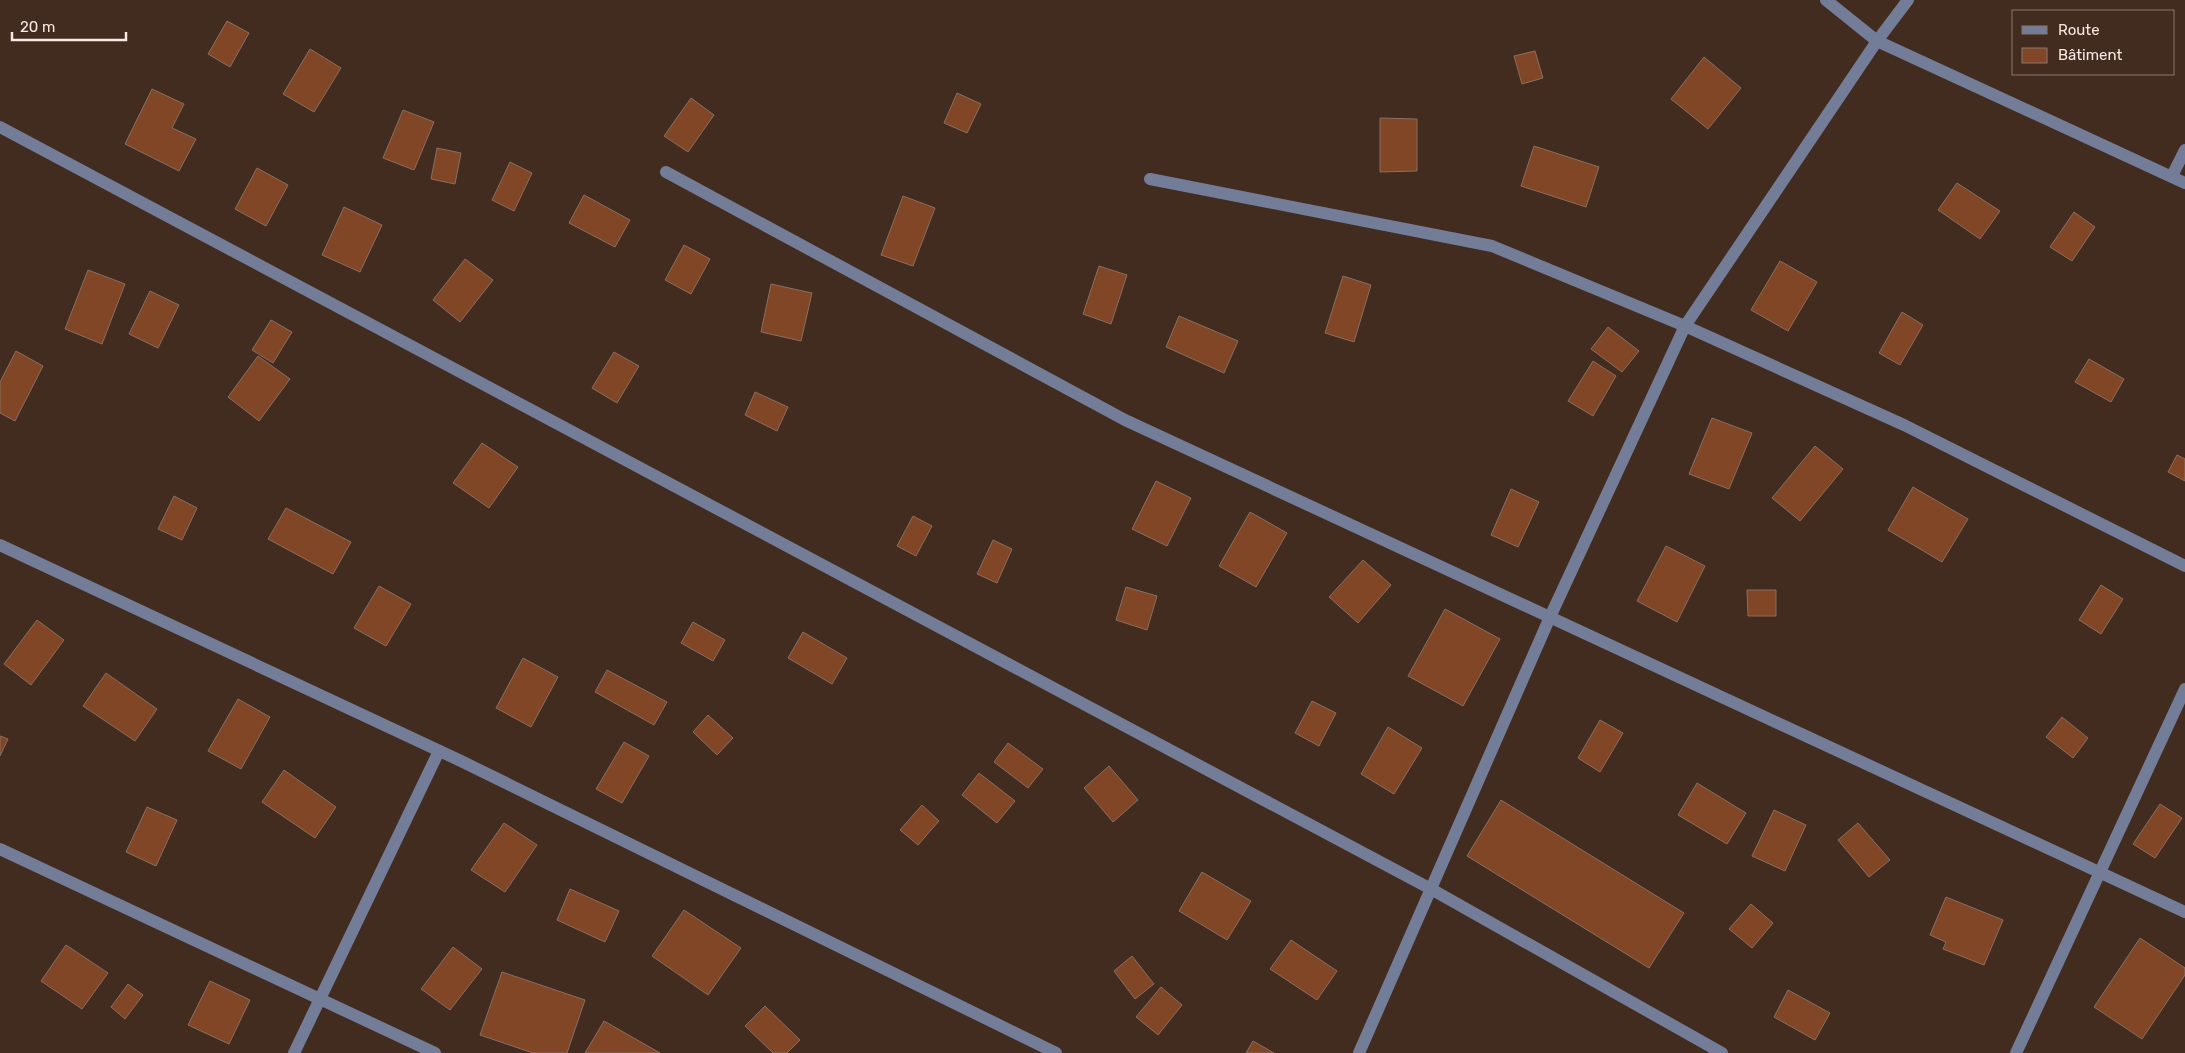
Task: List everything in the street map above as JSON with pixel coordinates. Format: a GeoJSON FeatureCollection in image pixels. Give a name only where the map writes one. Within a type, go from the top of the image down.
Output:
{"type":"FeatureCollection","features":[{"type":"Feature","properties":{"kind":"street"},"geometry":{"type":"LineString","coordinates":[[1826,0],[1877,41],[2185,183]]}},
{"type":"Feature","properties":{"kind":"street"},"geometry":{"type":"LineString","coordinates":[[1359,1053],[1550,617],[1685,326],[1877,41],[1908,0]]}},
{"type":"Feature","properties":{"kind":"street"},"geometry":{"type":"LineString","coordinates":[[0,126],[1431,889],[1722,1053]]}},
{"type":"Feature","properties":{"kind":"street"},"geometry":{"type":"LineString","coordinates":[[2172,176],[2185,150]]}},
{"type":"Feature","properties":{"kind":"street"},"geometry":{"type":"LineString","coordinates":[[666,172],[1126,420],[2185,912]]}},
{"type":"Feature","properties":{"kind":"street"},"geometry":{"type":"LineString","coordinates":[[1150,179],[1492,246],[1685,326],[1904,425],[2185,566]]}},
{"type":"Feature","properties":{"kind":"street"},"geometry":{"type":"LineString","coordinates":[[0,545],[439,751],[1056,1053]]}},
{"type":"Feature","properties":{"kind":"street"},"geometry":{"type":"LineString","coordinates":[[2016,1053],[2185,689]]}},
{"type":"Feature","properties":{"kind":"street"},"geometry":{"type":"LineString","coordinates":[[294,1053],[439,751]]}},
{"type":"Feature","properties":{"kind":"street"},"geometry":{"type":"LineString","coordinates":[[0,848],[435,1053]]}},
{"type":"Feature","properties":{"kind":"building"},"geometry":{"type":"Polygon","coordinates":[[[227,21],[249,33],[230,67],[208,54],[227,21]]]}},
{"type":"Feature","properties":{"kind":"building"},"geometry":{"type":"Polygon","coordinates":[[[310,49],[341,68],[314,112],[283,94],[310,49]]]}},
{"type":"Feature","properties":{"kind":"building"},"geometry":{"type":"Polygon","coordinates":[[[1535,51],[1543,78],[1522,84],[1514,56],[1535,51]]]}},
{"type":"Feature","properties":{"kind":"building"},"geometry":{"type":"Polygon","coordinates":[[[1704,57],[1741,88],[1708,129],[1671,99],[1704,57]]]}},
{"type":"Feature","properties":{"kind":"building"},"geometry":{"type":"Polygon","coordinates":[[[152,89],[184,104],[172,128],[196,139],[179,171],[125,144],[152,89]]]}},
{"type":"Feature","properties":{"kind":"building"},"geometry":{"type":"Polygon","coordinates":[[[957,93],[981,104],[967,133],[944,123],[957,93]]]}},
{"type":"Feature","properties":{"kind":"building"},"geometry":{"type":"Polygon","coordinates":[[[691,98],[714,115],[688,152],[664,136],[691,98]]]}},
{"type":"Feature","properties":{"kind":"building"},"geometry":{"type":"Polygon","coordinates":[[[403,110],[434,122],[414,170],[383,158],[403,110]]]}},
{"type":"Feature","properties":{"kind":"building"},"geometry":{"type":"Polygon","coordinates":[[[1380,118],[1417,119],[1417,171],[1380,172],[1380,118]]]}},
{"type":"Feature","properties":{"kind":"building"},"geometry":{"type":"Polygon","coordinates":[[[1534,146],[1599,167],[1586,207],[1521,186],[1534,146]]]}},
{"type":"Feature","properties":{"kind":"building"},"geometry":{"type":"Polygon","coordinates":[[[437,148],[461,153],[455,184],[431,179],[437,148]]]}},
{"type":"Feature","properties":{"kind":"building"},"geometry":{"type":"Polygon","coordinates":[[[510,162],[532,173],[514,211],[492,200],[510,162]]]}},
{"type":"Feature","properties":{"kind":"building"},"geometry":{"type":"Polygon","coordinates":[[[257,168],[288,185],[266,226],[235,209],[257,168]]]}},
{"type":"Feature","properties":{"kind":"building"},"geometry":{"type":"Polygon","coordinates":[[[1957,183],[2000,211],[1980,239],[1938,210],[1957,183]]]}},
{"type":"Feature","properties":{"kind":"building"},"geometry":{"type":"Polygon","coordinates":[[[584,195],[630,220],[615,247],[569,223],[584,195]]]}},
{"type":"Feature","properties":{"kind":"building"},"geometry":{"type":"Polygon","coordinates":[[[903,196],[935,208],[913,266],[881,255],[903,196]]]}},
{"type":"Feature","properties":{"kind":"building"},"geometry":{"type":"Polygon","coordinates":[[[344,207],[382,225],[360,272],[322,255],[344,207]]]}},
{"type":"Feature","properties":{"kind":"building"},"geometry":{"type":"Polygon","coordinates":[[[2074,212],[2095,227],[2072,261],[2050,247],[2074,212]]]}},
{"type":"Feature","properties":{"kind":"building"},"geometry":{"type":"Polygon","coordinates":[[[684,245],[710,259],[691,294],[665,280],[684,245]]]}},
{"type":"Feature","properties":{"kind":"building"},"geometry":{"type":"Polygon","coordinates":[[[465,259],[493,280],[460,322],[433,300],[465,259]]]}},
{"type":"Feature","properties":{"kind":"building"},"geometry":{"type":"Polygon","coordinates":[[[1780,261],[1817,282],[1788,331],[1751,310],[1780,261]]]}},
{"type":"Feature","properties":{"kind":"building"},"geometry":{"type":"Polygon","coordinates":[[[1099,266],[1127,275],[1111,324],[1083,314],[1099,266]]]}},
{"type":"Feature","properties":{"kind":"building"},"geometry":{"type":"Polygon","coordinates":[[[88,270],[125,284],[102,344],[65,329],[88,270]]]}},
{"type":"Feature","properties":{"kind":"building"},"geometry":{"type":"Polygon","coordinates":[[[1343,276],[1371,285],[1354,342],[1325,333],[1343,276]]]}},
{"type":"Feature","properties":{"kind":"building"},"geometry":{"type":"Polygon","coordinates":[[[771,284],[812,293],[801,341],[761,332],[771,284]]]}},
{"type":"Feature","properties":{"kind":"building"},"geometry":{"type":"Polygon","coordinates":[[[150,291],[179,305],[158,348],[129,334],[150,291]]]}},
{"type":"Feature","properties":{"kind":"building"},"geometry":{"type":"Polygon","coordinates":[[[1902,312],[1923,325],[1900,365],[1879,353],[1902,312]]]}},
{"type":"Feature","properties":{"kind":"building"},"geometry":{"type":"Polygon","coordinates":[[[1179,316],[1238,341],[1224,373],[1166,347],[1179,316]]]}},
{"type":"Feature","properties":{"kind":"building"},"geometry":{"type":"Polygon","coordinates":[[[271,320],[292,332],[273,363],[252,350],[271,320]]]}},
{"type":"Feature","properties":{"kind":"building"},"geometry":{"type":"Polygon","coordinates":[[[1608,327],[1639,351],[1622,372],[1591,349],[1608,327]]]}},
{"type":"Feature","properties":{"kind":"building"},"geometry":{"type":"Polygon","coordinates":[[[16,351],[43,366],[15,421],[0,413],[0,382],[16,351]]]}},
{"type":"Feature","properties":{"kind":"building"},"geometry":{"type":"Polygon","coordinates":[[[614,352],[639,366],[617,403],[592,388],[614,352]]]}},
{"type":"Feature","properties":{"kind":"building"},"geometry":{"type":"Polygon","coordinates":[[[258,356],[290,379],[259,421],[228,397],[258,356]]]}},
{"type":"Feature","properties":{"kind":"building"},"geometry":{"type":"Polygon","coordinates":[[[2089,359],[2124,379],[2111,402],[2075,382],[2089,359]]]}},
{"type":"Feature","properties":{"kind":"building"},"geometry":{"type":"Polygon","coordinates":[[[1593,361],[1616,376],[1593,416],[1568,401],[1593,361]]]}},
{"type":"Feature","properties":{"kind":"building"},"geometry":{"type":"Polygon","coordinates":[[[755,392],[788,407],[777,431],[745,415],[755,392]]]}},
{"type":"Feature","properties":{"kind":"building"},"geometry":{"type":"Polygon","coordinates":[[[1712,418],[1752,433],[1729,489],[1689,474],[1712,418]]]}},
{"type":"Feature","properties":{"kind":"building"},"geometry":{"type":"Polygon","coordinates":[[[482,443],[518,467],[489,508],[453,483],[482,443]]]}},
{"type":"Feature","properties":{"kind":"building"},"geometry":{"type":"Polygon","coordinates":[[[1815,446],[1843,469],[1800,521],[1772,498],[1815,446]]]}},
{"type":"Feature","properties":{"kind":"building"},"geometry":{"type":"Polygon","coordinates":[[[2177,455],[2185,459],[2185,481],[2168,472],[2177,455]]]}},
{"type":"Feature","properties":{"kind":"building"},"geometry":{"type":"Polygon","coordinates":[[[1156,481],[1191,498],[1167,546],[1132,529],[1156,481]]]}},
{"type":"Feature","properties":{"kind":"building"},"geometry":{"type":"Polygon","coordinates":[[[1913,487],[1968,519],[1942,562],[1888,530],[1913,487]]]}},
{"type":"Feature","properties":{"kind":"building"},"geometry":{"type":"Polygon","coordinates":[[[1511,489],[1539,502],[1518,547],[1491,535],[1511,489]]]}},
{"type":"Feature","properties":{"kind":"building"},"geometry":{"type":"Polygon","coordinates":[[[174,496],[197,508],[182,540],[158,529],[174,496]]]}},
{"type":"Feature","properties":{"kind":"building"},"geometry":{"type":"Polygon","coordinates":[[[286,508],[351,542],[333,574],[268,539],[286,508]]]}},
{"type":"Feature","properties":{"kind":"building"},"geometry":{"type":"Polygon","coordinates":[[[1250,512],[1287,533],[1256,587],[1219,566],[1250,512]]]}},
{"type":"Feature","properties":{"kind":"building"},"geometry":{"type":"Polygon","coordinates":[[[913,516],[932,526],[916,556],[897,546],[913,516]]]}},
{"type":"Feature","properties":{"kind":"building"},"geometry":{"type":"Polygon","coordinates":[[[993,540],[1012,549],[997,583],[977,574],[993,540]]]}},
{"type":"Feature","properties":{"kind":"building"},"geometry":{"type":"Polygon","coordinates":[[[1666,546],[1705,566],[1677,622],[1637,601],[1666,546]]]}},
{"type":"Feature","properties":{"kind":"building"},"geometry":{"type":"Polygon","coordinates":[[[1363,560],[1391,585],[1358,623],[1329,597],[1363,560]]]}},
{"type":"Feature","properties":{"kind":"building"},"geometry":{"type":"Polygon","coordinates":[[[2101,585],[2123,599],[2101,634],[2079,620],[2101,585]]]}},
{"type":"Feature","properties":{"kind":"building"},"geometry":{"type":"Polygon","coordinates":[[[379,586],[411,604],[386,646],[354,628],[379,586]]]}},
{"type":"Feature","properties":{"kind":"building"},"geometry":{"type":"Polygon","coordinates":[[[1126,587],[1157,596],[1147,630],[1116,620],[1126,587]]]}},
{"type":"Feature","properties":{"kind":"building"},"geometry":{"type":"Polygon","coordinates":[[[1747,590],[1776,590],[1776,616],[1748,616],[1747,590]]]}},
{"type":"Feature","properties":{"kind":"building"},"geometry":{"type":"Polygon","coordinates":[[[1445,609],[1500,639],[1463,706],[1408,676],[1445,609]]]}},
{"type":"Feature","properties":{"kind":"building"},"geometry":{"type":"Polygon","coordinates":[[[37,620],[64,640],[31,685],[4,664],[37,620]]]}},
{"type":"Feature","properties":{"kind":"building"},"geometry":{"type":"Polygon","coordinates":[[[693,622],[725,640],[713,661],[681,643],[693,622]]]}},
{"type":"Feature","properties":{"kind":"building"},"geometry":{"type":"Polygon","coordinates":[[[803,632],[847,658],[832,684],[788,658],[803,632]]]}},
{"type":"Feature","properties":{"kind":"building"},"geometry":{"type":"Polygon","coordinates":[[[523,658],[558,677],[531,727],[496,708],[523,658]]]}},
{"type":"Feature","properties":{"kind":"building"},"geometry":{"type":"Polygon","coordinates":[[[607,670],[667,702],[654,725],[595,692],[607,670]]]}},
{"type":"Feature","properties":{"kind":"building"},"geometry":{"type":"Polygon","coordinates":[[[106,673],[157,709],[135,741],[83,706],[106,673]]]}},
{"type":"Feature","properties":{"kind":"building"},"geometry":{"type":"Polygon","coordinates":[[[238,699],[270,717],[241,769],[208,751],[238,699]]]}},
{"type":"Feature","properties":{"kind":"building"},"geometry":{"type":"Polygon","coordinates":[[[1312,701],[1336,713],[1319,746],[1295,733],[1312,701]]]}},
{"type":"Feature","properties":{"kind":"building"},"geometry":{"type":"Polygon","coordinates":[[[708,715],[733,738],[717,755],[693,732],[708,715]]]}},
{"type":"Feature","properties":{"kind":"building"},"geometry":{"type":"Polygon","coordinates":[[[2062,717],[2088,738],[2073,758],[2046,737],[2062,717]]]}},
{"type":"Feature","properties":{"kind":"building"},"geometry":{"type":"Polygon","coordinates":[[[1600,720],[1623,733],[1600,772],[1578,758],[1600,720]]]}},
{"type":"Feature","properties":{"kind":"building"},"geometry":{"type":"Polygon","coordinates":[[[1388,727],[1422,748],[1394,794],[1361,774],[1388,727]]]}},
{"type":"Feature","properties":{"kind":"building"},"geometry":{"type":"Polygon","coordinates":[[[0,736],[8,739],[0,756],[0,736]]]}},
{"type":"Feature","properties":{"kind":"building"},"geometry":{"type":"Polygon","coordinates":[[[624,742],[649,756],[622,803],[596,789],[624,742]]]}},
{"type":"Feature","properties":{"kind":"building"},"geometry":{"type":"Polygon","coordinates":[[[1008,743],[1043,769],[1028,788],[994,762],[1008,743]]]}},
{"type":"Feature","properties":{"kind":"building"},"geometry":{"type":"Polygon","coordinates":[[[1109,766],[1138,800],[1113,822],[1084,788],[1109,766]]]}},
{"type":"Feature","properties":{"kind":"building"},"geometry":{"type":"Polygon","coordinates":[[[284,770],[336,807],[315,838],[262,802],[284,770]]]}},
{"type":"Feature","properties":{"kind":"building"},"geometry":{"type":"Polygon","coordinates":[[[979,773],[1015,801],[997,823],[962,795],[979,773]]]}},
{"type":"Feature","properties":{"kind":"building"},"geometry":{"type":"Polygon","coordinates":[[[1697,783],[1746,813],[1727,844],[1678,815],[1697,783]]]}},
{"type":"Feature","properties":{"kind":"building"},"geometry":{"type":"Polygon","coordinates":[[[1501,800],[1684,913],[1649,968],[1467,856],[1501,800]]]}},
{"type":"Feature","properties":{"kind":"building"},"geometry":{"type":"Polygon","coordinates":[[[2160,804],[2182,818],[2155,858],[2133,844],[2160,804]]]}},
{"type":"Feature","properties":{"kind":"building"},"geometry":{"type":"Polygon","coordinates":[[[922,805],[939,821],[918,845],[900,830],[922,805]]]}},
{"type":"Feature","properties":{"kind":"building"},"geometry":{"type":"Polygon","coordinates":[[[147,807],[177,820],[156,866],[126,852],[147,807]]]}},
{"type":"Feature","properties":{"kind":"building"},"geometry":{"type":"Polygon","coordinates":[[[1774,810],[1806,825],[1785,871],[1752,856],[1774,810]]]}},
{"type":"Feature","properties":{"kind":"building"},"geometry":{"type":"Polygon","coordinates":[[[504,823],[537,845],[505,892],[471,870],[504,823]]]}},
{"type":"Feature","properties":{"kind":"building"},"geometry":{"type":"Polygon","coordinates":[[[1858,823],[1890,860],[1869,877],[1838,840],[1858,823]]]}},
{"type":"Feature","properties":{"kind":"building"},"geometry":{"type":"Polygon","coordinates":[[[1202,872],[1251,901],[1227,940],[1179,911],[1202,872]]]}},
{"type":"Feature","properties":{"kind":"building"},"geometry":{"type":"Polygon","coordinates":[[[570,889],[619,911],[605,942],[557,920],[570,889]]]}},
{"type":"Feature","properties":{"kind":"building"},"geometry":{"type":"Polygon","coordinates":[[[1946,897],[2003,920],[1984,965],[1943,949],[1946,942],[1930,935],[1946,897]]]}},
{"type":"Feature","properties":{"kind":"building"},"geometry":{"type":"Polygon","coordinates":[[[1751,904],[1773,923],[1752,948],[1729,929],[1751,904]]]}},
{"type":"Feature","properties":{"kind":"building"},"geometry":{"type":"Polygon","coordinates":[[[684,910],[741,948],[708,995],[652,956],[684,910]]]}},
{"type":"Feature","properties":{"kind":"building"},"geometry":{"type":"Polygon","coordinates":[[[2140,938],[2185,968],[2185,975],[2142,1039],[2094,1007],[2140,938]]]}},
{"type":"Feature","properties":{"kind":"building"},"geometry":{"type":"Polygon","coordinates":[[[1291,940],[1337,971],[1317,1000],[1270,969],[1291,940]]]}},
{"type":"Feature","properties":{"kind":"building"},"geometry":{"type":"Polygon","coordinates":[[[66,945],[108,973],[82,1009],[41,981],[66,945]]]}},
{"type":"Feature","properties":{"kind":"building"},"geometry":{"type":"Polygon","coordinates":[[[453,947],[482,969],[450,1010],[421,989],[453,947]]]}},
{"type":"Feature","properties":{"kind":"building"},"geometry":{"type":"Polygon","coordinates":[[[1132,956],[1154,984],[1135,999],[1114,971],[1132,956]]]}},
{"type":"Feature","properties":{"kind":"building"},"geometry":{"type":"Polygon","coordinates":[[[502,972],[585,1000],[567,1053],[533,1053],[480,1035],[502,972]]]}},
{"type":"Feature","properties":{"kind":"building"},"geometry":{"type":"Polygon","coordinates":[[[210,981],[250,1000],[229,1044],[188,1025],[210,981]]]}},
{"type":"Feature","properties":{"kind":"building"},"geometry":{"type":"Polygon","coordinates":[[[128,984],[143,995],[125,1019],[111,1007],[128,984]]]}},
{"type":"Feature","properties":{"kind":"building"},"geometry":{"type":"Polygon","coordinates":[[[1161,987],[1182,1005],[1158,1035],[1136,1017],[1161,987]]]}},
{"type":"Feature","properties":{"kind":"building"},"geometry":{"type":"Polygon","coordinates":[[[1788,990],[1830,1013],[1815,1040],[1774,1017],[1788,990]]]}},
{"type":"Feature","properties":{"kind":"building"},"geometry":{"type":"Polygon","coordinates":[[[765,1006],[800,1040],[787,1053],[773,1053],[745,1026],[765,1006]]]}},
{"type":"Feature","properties":{"kind":"building"},"geometry":{"type":"Polygon","coordinates":[[[604,1021],[660,1053],[585,1053],[604,1021]]]}},
{"type":"Feature","properties":{"kind":"building"},"geometry":{"type":"Polygon","coordinates":[[[1253,1041],[1274,1053],[1246,1053],[1253,1041]]]}}]}
